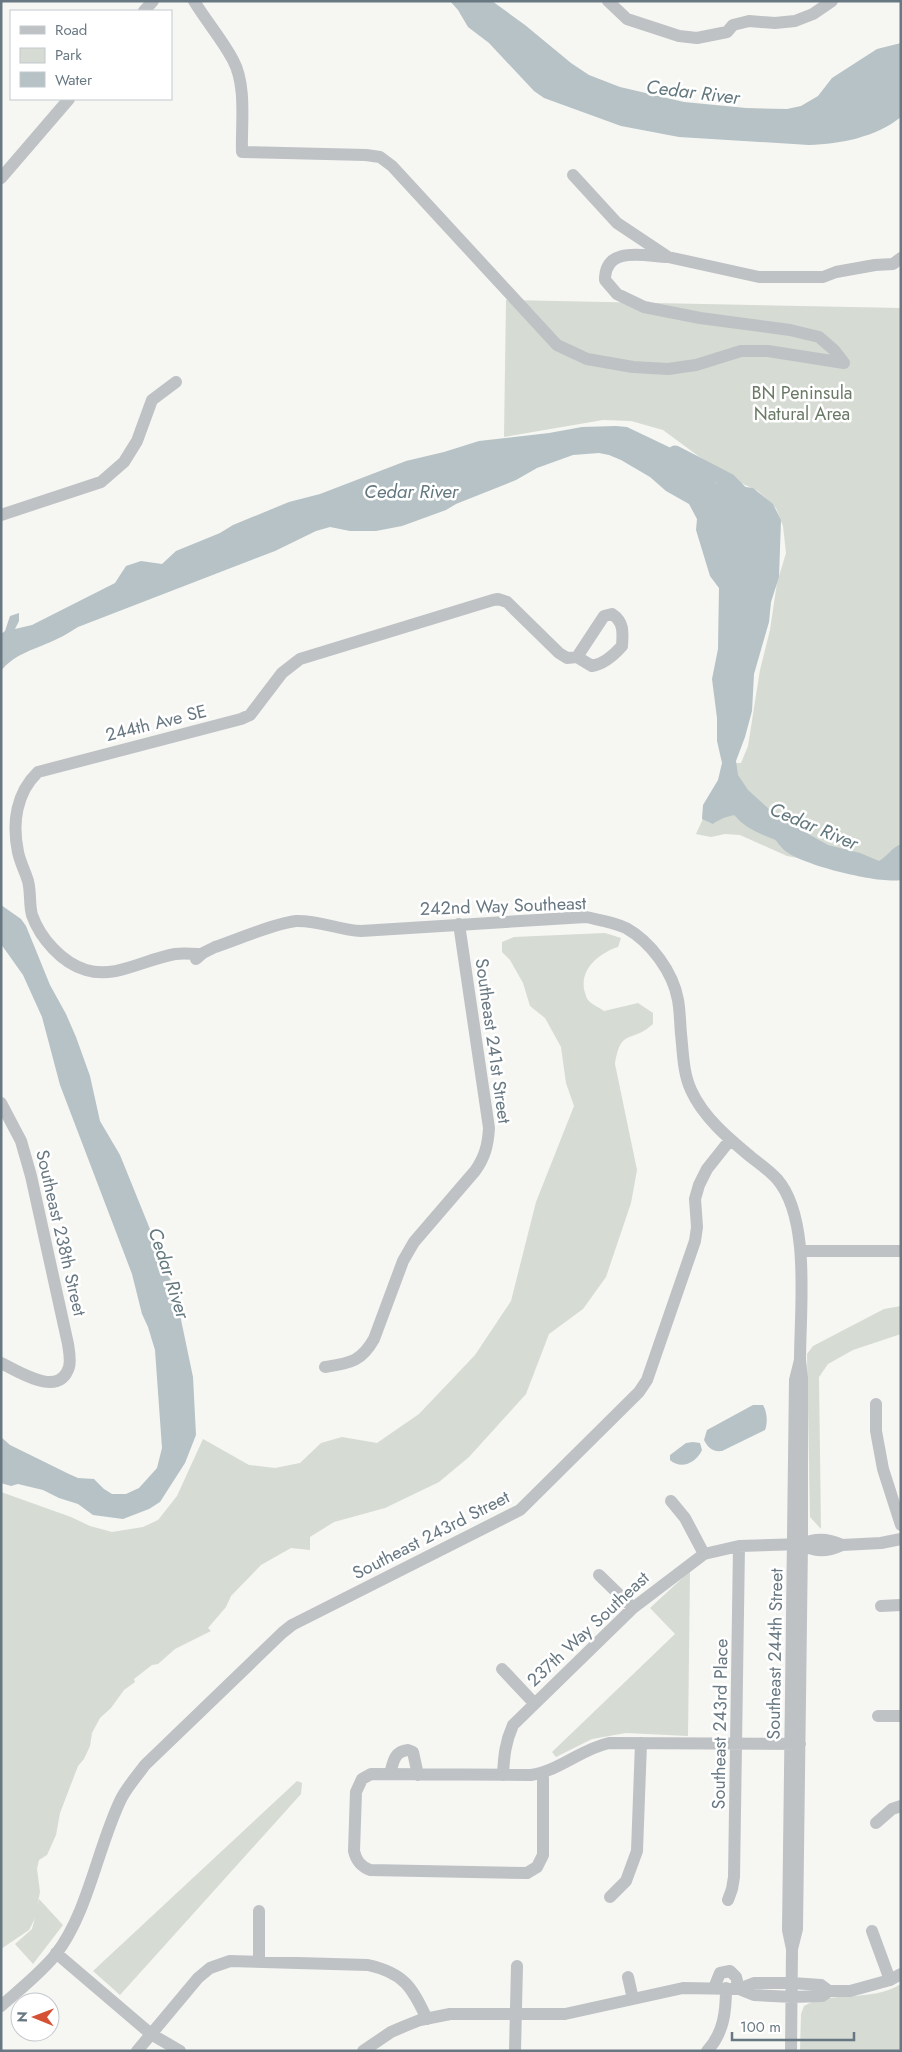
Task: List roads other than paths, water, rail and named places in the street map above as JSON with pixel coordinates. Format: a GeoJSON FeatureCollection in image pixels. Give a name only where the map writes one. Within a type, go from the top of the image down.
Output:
{"type":"FeatureCollection","features":[{"type":"Feature","properties":{"kind":"street"},"geometry":{"type":"LineString","coordinates":[[194,1],[234,61],[239,76],[242,152],[380,157],[392,166],[557,345],[587,359],[632,367],[668,369],[696,365],[741,351],[768,351],[844,363],[834,350],[819,337],[790,330],[700,318],[644,307],[617,294],[605,280],[605,270],[613,259],[622,255],[668,257],[759,277],[824,278],[836,272],[866,266],[893,264],[901,258]]}},
{"type":"Feature","properties":{"kind":"street"},"geometry":{"type":"LineString","coordinates":[[608,1],[627,19],[679,36],[698,38],[727,32],[733,26],[749,21],[776,23],[795,21],[813,14],[832,1]]}},
{"type":"Feature","properties":{"kind":"street"},"geometry":{"type":"LineString","coordinates":[[1,178],[68,100]]}},
{"type":"Feature","properties":{"kind":"street"},"geometry":{"type":"LineString","coordinates":[[573,175],[617,223],[668,257]]}},
{"type":"Feature","properties":{"kind":"street"},"geometry":{"type":"LineString","coordinates":[[1,515],[101,482],[124,462],[133,448],[152,400],[176,382]]}},
{"type":"Feature","properties":{"kind":"street","name":"244th Ave SE"},"geometry":{"type":"LineString","coordinates":[[196,958],[175,954],[108,973],[86,970],[63,960],[37,926],[32,914],[28,883],[18,853],[16,826],[18,801],[28,782],[38,772],[241,719],[250,715],[282,673],[300,659],[493,600],[498,599],[507,602],[559,653],[567,658],[577,657]]}},
{"type":"Feature","properties":{"kind":"street","name":"242nd Way Southeast"},"geometry":{"type":"LineString","coordinates":[[196,958],[215,947],[295,921],[360,931],[586,917],[625,928],[642,941],[666,969],[678,999],[686,1073],[690,1089],[700,1106],[730,1140],[777,1178],[783,1187]]}},
{"type":"Feature","properties":{"kind":"street","name":"Southeast 241st Street"},"geometry":{"type":"LineString","coordinates":[[326,1367],[352,1362],[368,1350],[374,1339],[403,1261],[414,1242],[484,1158],[488,1144],[489,1128],[459,924]]}},
{"type":"Feature","properties":{"kind":"street","name":"Southeast 238th Street"},"geometry":{"type":"LineString","coordinates":[[1,1103],[21,1141],[31,1176],[70,1360],[69,1368],[65,1374],[58,1380],[49,1382],[43,1382],[1,1363]]}},
{"type":"Feature","properties":{"kind":"street","name":"Southeast 243rd Street"},"geometry":{"type":"LineString","coordinates":[[1,2006],[56,1954],[72,1927],[85,1898],[122,1797],[145,1765],[282,1632],[292,1625],[520,1510],[629,1405],[647,1380],[689,1258],[697,1227],[695,1200],[699,1185],[707,1169],[730,1140]]}},
{"type":"Feature","properties":{"kind":"street","name":"Southeast 244th Street"},"geometry":{"type":"LineString","coordinates":[[783,1187],[795,1214],[801,1251],[800,1360],[802,1378],[796,1744],[788,1930],[792,1949],[791,2051]]}},
{"type":"Feature","properties":{"kind":"street"},"geometry":{"type":"LineString","coordinates":[[801,1251],[901,1250]]}},
{"type":"Feature","properties":{"kind":"street"},"geometry":{"type":"LineString","coordinates":[[876,1404],[878,1470],[901,1525]]}},
{"type":"Feature","properties":{"kind":"street"},"geometry":{"type":"LineString","coordinates":[[671,1501],[685,1518],[704,1554]]}},
{"type":"Feature","properties":{"kind":"street","name":"237th Way Southeast"},"geometry":{"type":"LineString","coordinates":[[504,1775],[506,1741],[512,1725],[633,1608],[704,1554],[739,1546],[798,1545],[810,1550],[833,1549],[842,1545],[881,1544],[901,1540]]}},
{"type":"Feature","properties":{"kind":"street","name":"Southeast 243rd Place"},"geometry":{"type":"LineString","coordinates":[[728,1900],[734,1877],[738,1744],[739,1546]]}},
{"type":"Feature","properties":{"kind":"street"},"geometry":{"type":"LineString","coordinates":[[599,1575],[633,1608]]}},
{"type":"Feature","properties":{"kind":"street"},"geometry":{"type":"LineString","coordinates":[[881,1606],[901,1605]]}},
{"type":"Feature","properties":{"kind":"street"},"geometry":{"type":"LineString","coordinates":[[502,1669],[534,1703]]}},
{"type":"Feature","properties":{"kind":"street"},"geometry":{"type":"LineString","coordinates":[[878,1716],[901,1716]]}},
{"type":"Feature","properties":{"kind":"street"},"geometry":{"type":"LineString","coordinates":[[543,1773],[543,1855],[537,1867],[528,1873],[375,1870],[360,1864],[354,1851],[356,1792],[358,1784],[362,1779],[371,1774],[504,1775],[543,1773],[597,1746],[609,1743],[796,1744]]}},
{"type":"Feature","properties":{"kind":"street"},"geometry":{"type":"LineString","coordinates":[[610,1897],[626,1881],[637,1851],[640,1743]]}},
{"type":"Feature","properties":{"kind":"street"},"geometry":{"type":"LineString","coordinates":[[390,1774],[394,1758],[398,1753],[408,1750],[413,1752],[418,1774]]}},
{"type":"Feature","properties":{"kind":"street"},"geometry":{"type":"LineString","coordinates":[[876,1823],[888,1812],[901,1806]]}},
{"type":"Feature","properties":{"kind":"street"},"geometry":{"type":"LineString","coordinates":[[258,1961],[259,1911]]}},
{"type":"Feature","properties":{"kind":"street"},"geometry":{"type":"LineString","coordinates":[[363,2051],[391,2032],[427,2018],[450,2014],[565,2014],[683,1988],[739,1989],[754,1995],[792,1997],[822,1996],[829,1991],[850,1991],[896,1977],[872,1931]]}},
{"type":"Feature","properties":{"kind":"street"},"geometry":{"type":"LineString","coordinates":[[56,1954],[151,2034],[180,2051]]}},
{"type":"Feature","properties":{"kind":"street"},"geometry":{"type":"LineString","coordinates":[[137,2051],[198,1978],[210,1968],[230,1961],[368,1965],[381,1968],[405,1981],[414,1993],[427,2018]]}},
{"type":"Feature","properties":{"kind":"street"},"geometry":{"type":"LineString","coordinates":[[516,2051],[517,1966]]}},
{"type":"Feature","properties":{"kind":"street"},"geometry":{"type":"LineString","coordinates":[[707,2051],[717,2037],[726,2013],[720,1988],[720,1973],[730,1971],[736,1977],[739,1989]]}},
{"type":"Feature","properties":{"kind":"street"},"geometry":{"type":"LineString","coordinates":[[628,1977],[633,1999]]}},
{"type":"Feature","properties":{"kind":"street"},"geometry":{"type":"LineString","coordinates":[[739,1989],[754,1984],[792,1983],[821,1985],[829,1991]]}},
{"type":"Feature","properties":{"kind":"water"},"geometry":{"type":"Polygon","coordinates":[[[450,1],[492,1],[571,63],[589,75],[620,87],[684,102],[746,108],[787,109],[801,106],[818,96],[832,78],[877,49],[901,43],[901,117],[881,130],[858,138],[809,145],[679,137],[621,126],[544,98],[534,91],[489,43],[468,27],[450,1]]]}},
{"type":"Feature","properties":{"kind":"water"},"geometry":{"type":"Polygon","coordinates":[[[582,427],[627,427],[671,448],[693,462],[716,483],[753,488],[773,504],[781,520],[779,577],[771,602],[769,622],[754,674],[752,711],[736,761],[738,775],[748,790],[770,810],[828,845],[860,853],[879,861],[901,844],[901,880],[859,876],[806,862],[784,850],[762,824],[748,815],[732,816],[721,819],[713,824],[702,819],[703,805],[718,780],[722,763],[717,741],[717,718],[712,679],[718,649],[719,588],[710,576],[696,530],[697,519],[689,504],[666,491],[650,477],[609,455],[599,453],[573,455],[537,468],[516,480],[456,504],[446,510],[402,526],[376,531],[350,531],[330,527],[316,531],[275,551],[78,627],[60,638],[13,660],[1,671],[1,634],[5,631],[10,616],[19,613],[19,621],[15,629],[32,625],[115,583],[126,566],[141,561],[162,564],[176,551],[220,533],[233,525],[289,502],[320,494],[406,461],[479,441],[549,433],[582,427]]]}},
{"type":"Feature","properties":{"kind":"water","name":"Cedar River"},"geometry":{"type":"Polygon","coordinates":[[[1,905],[21,919],[26,926],[50,985],[76,1037],[90,1076],[100,1121],[120,1155],[175,1291],[193,1377],[196,1435],[185,1463],[160,1502],[149,1509],[123,1519],[93,1515],[78,1504],[43,1490],[18,1484],[11,1486],[1,1483],[1,1437],[10,1445],[69,1474],[78,1478],[94,1479],[112,1494],[126,1494],[139,1488],[157,1468],[162,1448],[155,1350],[142,1314],[132,1274],[60,1085],[42,1017],[23,975],[1,944],[1,905]]]}},
{"type":"Feature","properties":{"kind":"water"},"geometry":{"type":"Polygon","coordinates":[[[753,1405],[763,1405],[767,1420],[765,1430],[722,1451],[716,1451],[709,1447],[704,1440],[707,1430],[753,1405]]]}},
{"type":"Feature","properties":{"kind":"water"},"geometry":{"type":"Polygon","coordinates":[[[686,1443],[700,1443],[702,1450],[692,1462],[683,1465],[670,1460],[670,1455],[686,1443]]]}},
{"type":"Feature","properties":{"kind":"waterway","name":"Cedar River"},"geometry":{"type":"LineString","coordinates":[[675,453],[729,481],[746,498]]}},
{"type":"Feature","properties":{"kind":"waterway","name":"Cedar River"},"geometry":{"type":"LineString","coordinates":[[735,800],[738,807],[748,818],[755,823],[784,835]]}},
{"type":"Feature","properties":{"kind":"park label","name":"BN Peninsula Natural Area"},"geometry":{"type":"Point","coordinates":[802,403]}}]}
